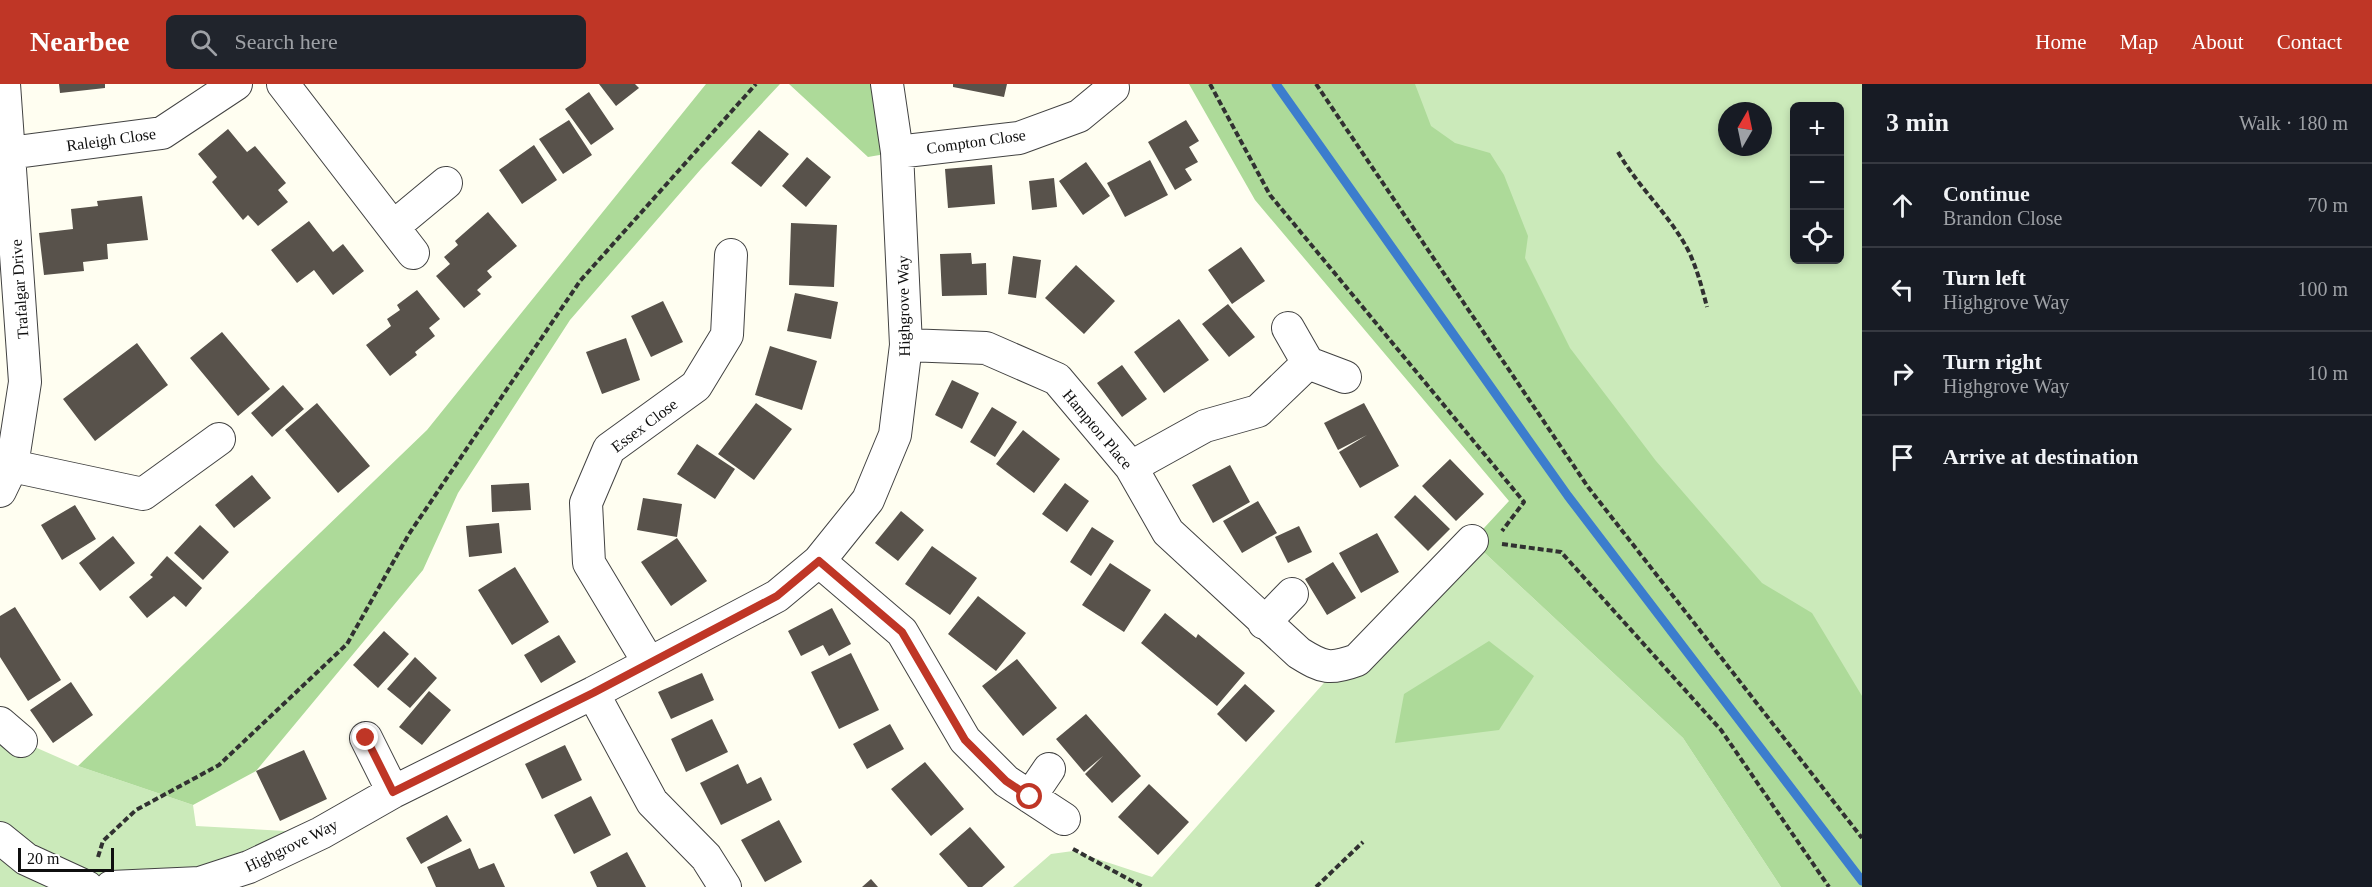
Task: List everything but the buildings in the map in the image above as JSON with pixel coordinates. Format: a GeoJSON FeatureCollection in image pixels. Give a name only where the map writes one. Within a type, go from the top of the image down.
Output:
{"type":"FeatureCollection","features":[{"type":"Feature","properties":{"kind":"street","name":"Trafalgar Drive"},"geometry":{"type":"LineString","coordinates":[[4,84],[9,153],[11,337],[25,382],[6,478]]}},
{"type":"Feature","properties":{"kind":"street","name":"Raleigh Close"},"geometry":{"type":"LineString","coordinates":[[9,153],[162,133],[236,84]]}},
{"type":"Feature","properties":{"kind":"street"},"geometry":{"type":"LineString","coordinates":[[283,84],[413,253]]}},
{"type":"Feature","properties":{"kind":"street","name":"Highgrove Way"},"geometry":{"type":"LineString","coordinates":[[0,838],[26,860],[98,878],[200,883],[249,867],[321,832],[393,792],[593,693],[777,596],[819,561],[868,500],[895,435],[906,345],[897,152],[887,84]]}},
{"type":"Feature","properties":{"kind":"street","name":"Compton Close"},"geometry":{"type":"LineString","coordinates":[[897,152],[1019,138],[1079,116],[1113,88]]}},
{"type":"Feature","properties":{"kind":"street"},"geometry":{"type":"LineString","coordinates":[[393,227],[446,183]]}},
{"type":"Feature","properties":{"kind":"street","name":"Essex Close"},"geometry":{"type":"LineString","coordinates":[[649,663],[588,563],[586,503],[609,449],[696,386],[727,335],[731,255]]}},
{"type":"Feature","properties":{"kind":"street"},"geometry":{"type":"LineString","coordinates":[[1288,328],[1308,363],[1345,377]]}},
{"type":"Feature","properties":{"kind":"street","name":"Hampton Place"},"geometry":{"type":"LineString","coordinates":[[906,345],[986,348],[1057,379],[1131,467],[1167,532],[1264,623],[1299,653],[1321,666],[1338,667],[1357,660],[1487,540]]}},
{"type":"Feature","properties":{"kind":"street"},"geometry":{"type":"LineString","coordinates":[[1131,467],[1205,426],[1258,411],[1308,363]]}},
{"type":"Feature","properties":{"kind":"street"},"geometry":{"type":"LineString","coordinates":[[6,478],[143,494],[219,439]]}},
{"type":"Feature","properties":{"kind":"street"},"geometry":{"type":"LineString","coordinates":[[819,561],[902,632],[965,740],[1006,781],[1064,819]]}},
{"type":"Feature","properties":{"kind":"street"},"geometry":{"type":"LineString","coordinates":[[1264,623],[1292,594]]}},
{"type":"Feature","properties":{"kind":"street"},"geometry":{"type":"LineString","coordinates":[[593,693],[652,802],[706,857],[725,887]]}},
{"type":"Feature","properties":{"kind":"street"},"geometry":{"type":"LineString","coordinates":[[366,738],[393,792]]}},
{"type":"Feature","properties":{"kind":"street"},"geometry":{"type":"LineString","coordinates":[[1030,797],[1050,769]]}},
{"type":"Feature","properties":{"kind":"path"},"geometry":{"type":"LineString","coordinates":[[98,878],[103,841],[136,810],[219,765],[347,644],[409,534],[580,281],[756,84]]}},
{"type":"Feature","properties":{"kind":"path"},"geometry":{"type":"LineString","coordinates":[[1210,84],[1270,195],[1524,502],[1487,540]]}},
{"type":"Feature","properties":{"kind":"path"},"geometry":{"type":"LineString","coordinates":[[1316,84],[1588,487],[1862,838]]}},
{"type":"Feature","properties":{"kind":"path"},"geometry":{"type":"LineString","coordinates":[[1618,152],[1630,174],[1660,208],[1688,250],[1707,307]]}},
{"type":"Feature","properties":{"kind":"path"},"geometry":{"type":"LineString","coordinates":[[1487,540],[1561,552],[1721,730],[1829,887]]}},
{"type":"Feature","properties":{"kind":"path"},"geometry":{"type":"LineString","coordinates":[[1064,819],[1073,851],[1143,887]]}},
{"type":"Feature","properties":{"kind":"path"},"geometry":{"type":"LineString","coordinates":[[1316,887],[1363,842]]}},
{"type":"Feature","properties":{"kind":"green space"},"geometry":{"type":"Polygon","coordinates":[[[706,84],[780,84],[701,169],[570,320],[458,493],[423,570],[256,771],[193,805],[78,766],[427,430],[706,84]]]}},
{"type":"Feature","properties":{"kind":"green space"},"geometry":{"type":"Polygon","coordinates":[[[789,84],[887,84],[897,152],[868,157],[789,84]]]}},
{"type":"Feature","properties":{"kind":"green space"},"geometry":{"type":"Polygon","coordinates":[[[1189,84],[1415,84],[1431,126],[1455,143],[1490,153],[1504,175],[1528,236],[1525,258],[1570,348],[1656,461],[1762,583],[1812,613],[1862,696],[1862,887],[1781,887],[1683,738],[1472,541],[1509,501],[1255,200],[1189,84]]]}},
{"type":"Feature","properties":{"kind":"green space"},"geometry":{"type":"Polygon","coordinates":[[[1350,84],[1862,84],[1862,781],[1350,84]]]}},
{"type":"Feature","properties":{"kind":"green space"},"geometry":{"type":"Polygon","coordinates":[[[1472,541],[1683,738],[1781,887],[1013,887],[1051,854],[1073,851],[1152,877],[1338,667],[1472,541]]]}},
{"type":"Feature","properties":{"kind":"green space"},"geometry":{"type":"Polygon","coordinates":[[[1489,641],[1534,676],[1499,730],[1395,743],[1404,694],[1489,641]]]}},
{"type":"Feature","properties":{"kind":"green space"},"geometry":{"type":"Polygon","coordinates":[[[0,723],[21,741],[78,766],[193,805],[196,826],[321,833],[249,867],[111,887],[0,887],[0,723]]]}},
{"type":"Feature","properties":{"kind":"waterway"},"geometry":{"type":"LineString","coordinates":[[1276,84],[1568,496],[1862,881]]}},
{"type":"Feature","properties":{"kind":"route"},"geometry":{"type":"LineString","coordinates":[[366,738],[393,792],[593,693],[777,596],[819,561],[902,632],[965,740],[1006,781],[1030,797]]}}]}
